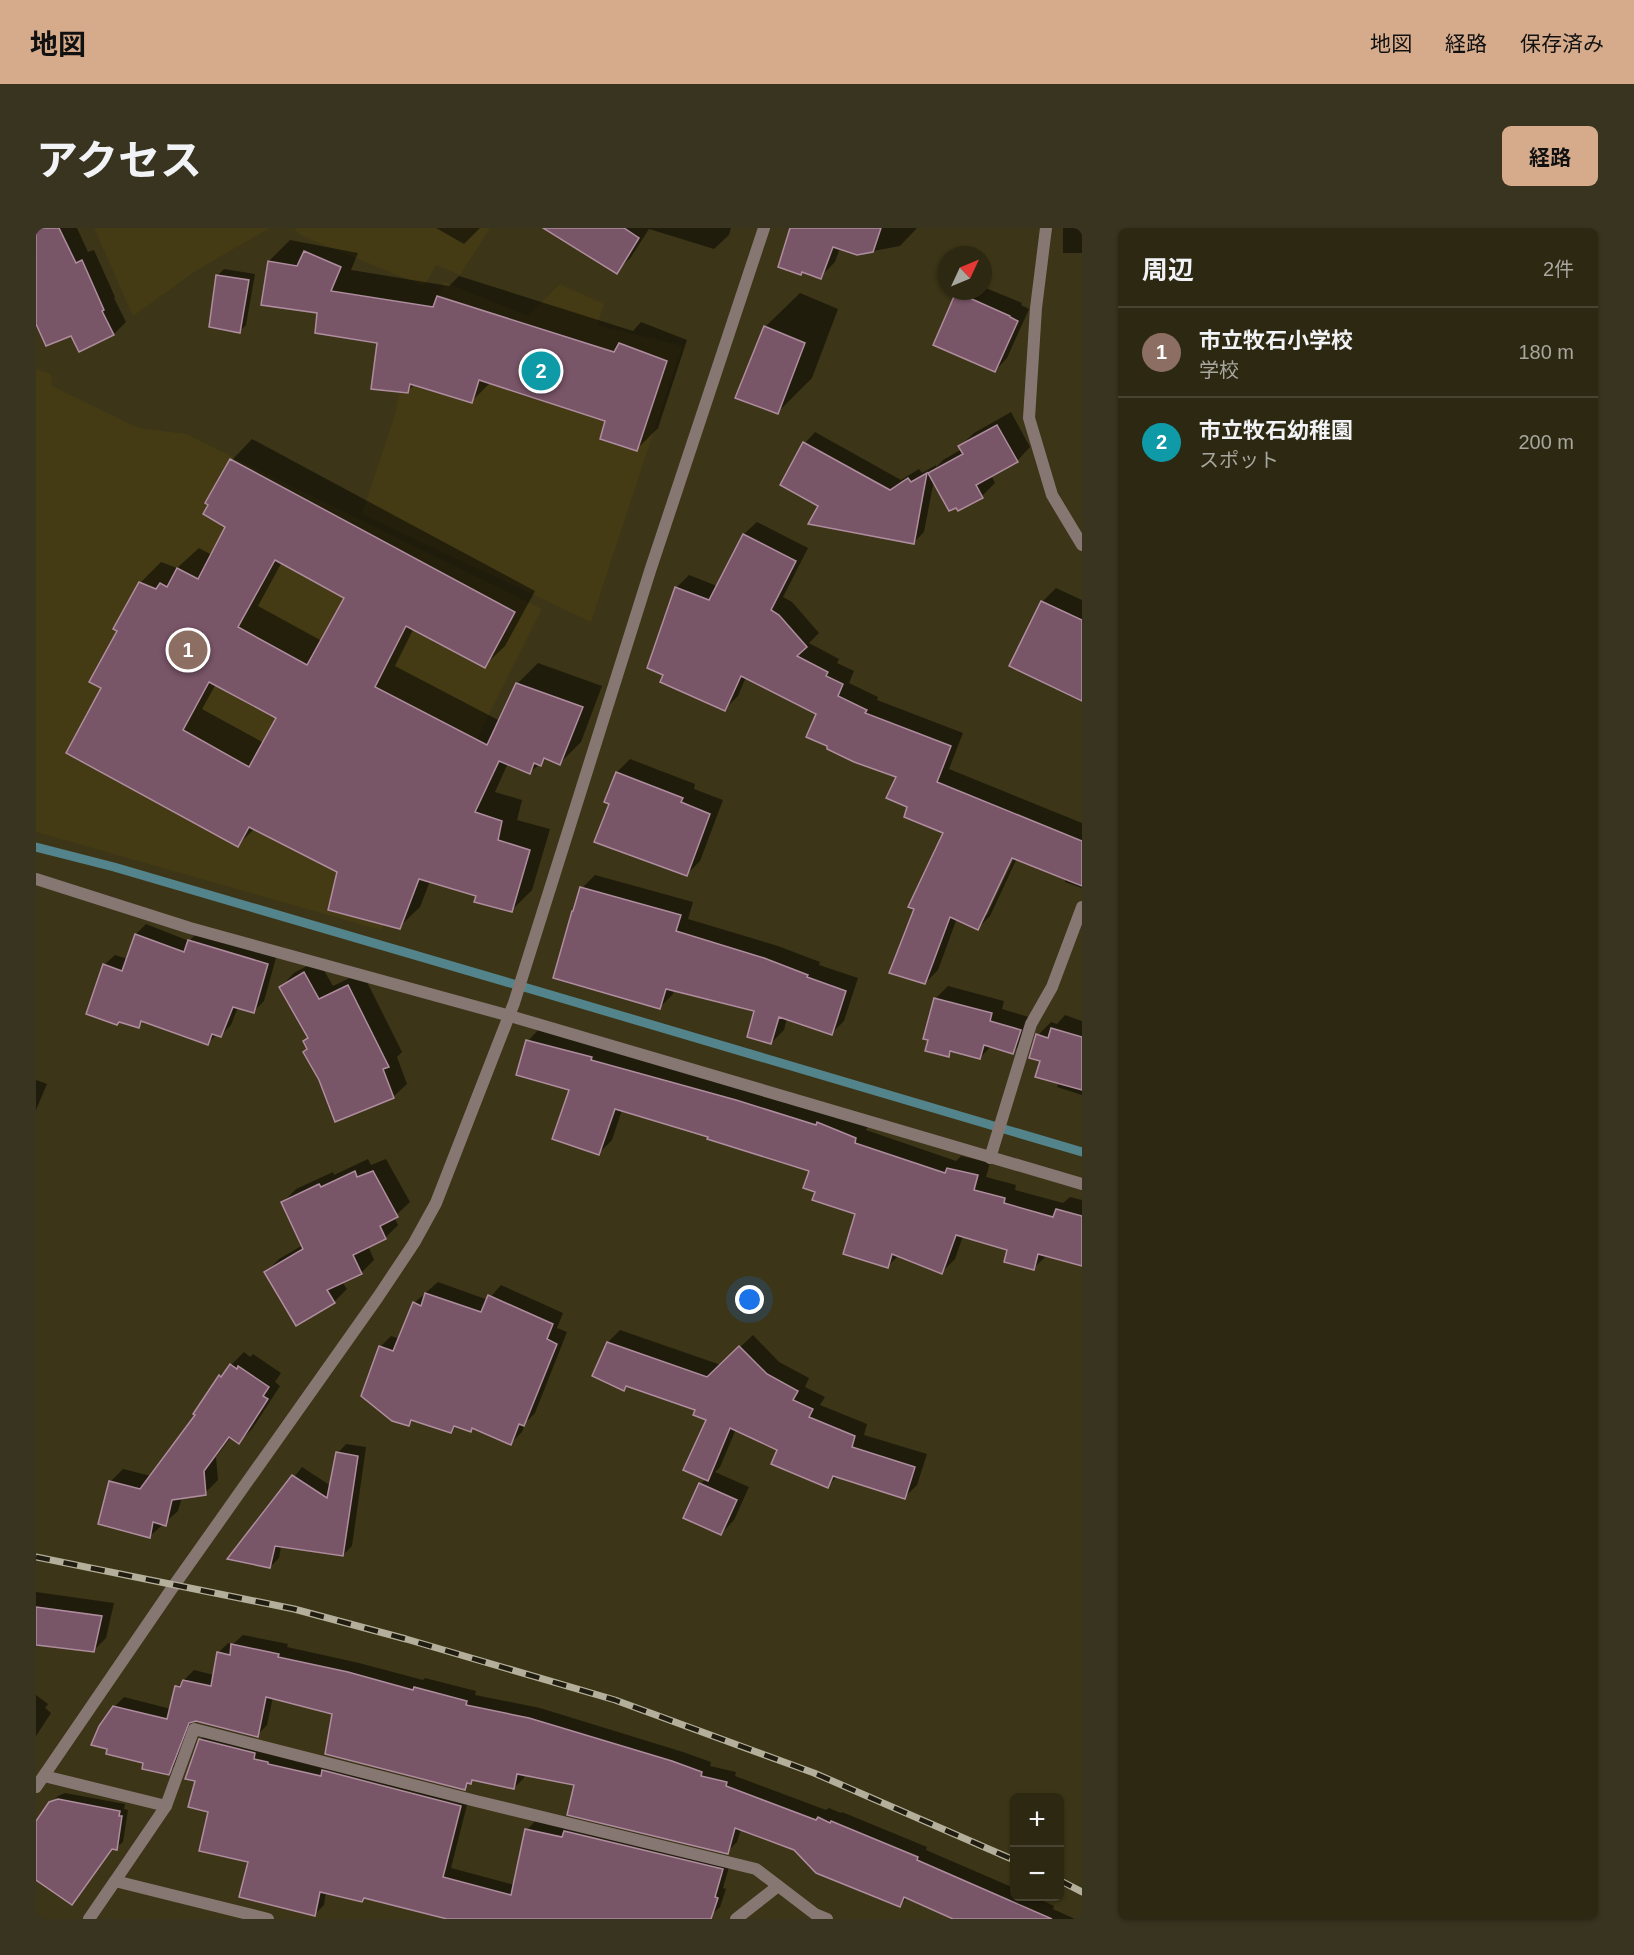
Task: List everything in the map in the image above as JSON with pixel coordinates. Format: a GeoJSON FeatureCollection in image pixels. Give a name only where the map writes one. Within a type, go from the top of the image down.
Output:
{"type":"FeatureCollection","features":[{"type":"Feature","properties":{"kind":"street"},"geometry":{"type":"LineString","coordinates":[[36,1787],[175,1584],[378,1297],[414,1243],[435,1203],[510,1016],[647,582],[764,228]]}},
{"type":"Feature","properties":{"kind":"street"},"geometry":{"type":"LineString","coordinates":[[1046,228],[1036,308],[1029,418],[1052,495],[1082,545]]}},
{"type":"Feature","properties":{"kind":"street"},"geometry":{"type":"LineString","coordinates":[[36,879],[190,928],[510,1016],[1082,1184]]}},
{"type":"Feature","properties":{"kind":"street"},"geometry":{"type":"LineString","coordinates":[[990,1158],[1031,1024],[1052,987],[1082,907]]}},
{"type":"Feature","properties":{"kind":"street"},"geometry":{"type":"LineString","coordinates":[[89,1919],[166,1806],[194,1729],[476,1802],[756,1869],[814,1914],[827,1919]]}},
{"type":"Feature","properties":{"kind":"street"},"geometry":{"type":"LineString","coordinates":[[44,1776],[166,1806]]}},
{"type":"Feature","properties":{"kind":"street"},"geometry":{"type":"LineString","coordinates":[[116,1881],[268,1919]]}},
{"type":"Feature","properties":{"kind":"street"},"geometry":{"type":"LineString","coordinates":[[736,1919],[778,1886]]}},
{"type":"Feature","properties":{"kind":"shaded area"},"geometry":{"type":"Polygon","coordinates":[[[94,228],[270,228],[197,270],[133,316],[94,228]]]}},
{"type":"Feature","properties":{"kind":"shaded area"},"geometry":{"type":"Polygon","coordinates":[[[294,228],[490,228],[460,275],[436,265],[424,286],[300,235],[294,228]]]}},
{"type":"Feature","properties":{"kind":"shaded area"},"geometry":{"type":"Polygon","coordinates":[[[444,282],[528,316],[560,284],[604,304],[597,325],[682,346],[591,622],[362,514],[395,415],[413,314],[433,311],[444,282]]]}},
{"type":"Feature","properties":{"kind":"shaded area"},"geometry":{"type":"Polygon","coordinates":[[[36,369],[51,374],[52,386],[138,428],[186,434],[542,609],[381,930],[36,832],[36,369]]]}},
{"type":"Feature","properties":{"kind":"building"},"geometry":{"type":"Polygon","coordinates":[[[36,228],[59,228],[76,263],[82,260],[114,335],[79,352],[71,336],[46,346],[36,324],[36,228]]]}},
{"type":"Feature","properties":{"kind":"building"},"geometry":{"type":"Polygon","coordinates":[[[543,228],[624,228],[639,238],[617,274],[543,228]]]}},
{"type":"Feature","properties":{"kind":"building"},"geometry":{"type":"Polygon","coordinates":[[[790,228],[881,228],[873,252],[857,255],[833,247],[821,279],[778,267],[790,228]]]}},
{"type":"Feature","properties":{"kind":"building"},"geometry":{"type":"Polygon","coordinates":[[[304,251],[341,267],[331,291],[433,307],[437,296],[614,352],[619,343],[667,361],[637,451],[600,439],[605,421],[479,380],[472,403],[410,384],[408,393],[371,389],[377,343],[315,333],[317,313],[261,305],[268,261],[297,266],[304,251]]]}},
{"type":"Feature","properties":{"kind":"building"},"geometry":{"type":"Polygon","coordinates":[[[216,275],[249,280],[240,333],[209,327],[216,275]]]}},
{"type":"Feature","properties":{"kind":"building"},"geometry":{"type":"Polygon","coordinates":[[[953,300],[974,300],[1018,321],[995,372],[933,345],[953,300]]]}},
{"type":"Feature","properties":{"kind":"building"},"geometry":{"type":"Polygon","coordinates":[[[764,326],[805,343],[778,414],[735,398],[764,326]]]}},
{"type":"Feature","properties":{"kind":"building"},"geometry":{"type":"Polygon","coordinates":[[[997,425],[1018,462],[976,485],[983,498],[958,511],[956,508],[949,511],[928,473],[963,454],[958,446],[997,425]]]}},
{"type":"Feature","properties":{"kind":"building"},"geometry":{"type":"Polygon","coordinates":[[[803,442],[890,490],[908,478],[911,482],[927,473],[914,544],[808,524],[818,506],[780,485],[803,442]]]}},
{"type":"Feature","properties":{"kind":"building"},"geometry":{"type":"Polygon","coordinates":[[[230,459],[515,612],[485,668],[406,626],[375,687],[487,745],[516,683],[583,707],[560,765],[544,758],[541,766],[534,763],[530,774],[499,761],[475,812],[502,821],[498,840],[530,850],[512,912],[474,902],[476,896],[419,879],[400,929],[328,910],[337,872],[249,827],[238,847],[66,753],[101,688],[89,682],[117,631],[113,629],[139,582],[156,589],[160,583],[167,587],[177,568],[198,579],[225,527],[203,514],[208,505],[205,503],[230,459]],[[275,560],[238,627],[307,665],[344,598],[275,560]],[[209,682],[183,730],[249,767],[276,718],[209,682]]]}},
{"type":"Feature","properties":{"kind":"building"},"geometry":{"type":"Polygon","coordinates":[[[743,534],[796,561],[771,610],[779,615],[807,647],[797,656],[828,672],[826,676],[843,684],[838,696],[867,710],[865,713],[951,746],[937,782],[1082,841],[1082,886],[1012,858],[978,930],[950,917],[925,984],[889,973],[914,909],[908,907],[943,833],[904,817],[907,807],[886,798],[896,777],[854,762],[806,737],[816,714],[741,676],[725,711],[660,682],[663,675],[647,668],[675,587],[709,600],[743,534]]]}},
{"type":"Feature","properties":{"kind":"building"},"geometry":{"type":"Polygon","coordinates":[[[1041,601],[1082,620],[1082,701],[1009,666],[1041,601]]]}},
{"type":"Feature","properties":{"kind":"building"},"geometry":{"type":"Polygon","coordinates":[[[616,772],[683,798],[681,802],[710,814],[687,876],[594,842],[609,804],[604,802],[616,772]]]}},
{"type":"Feature","properties":{"kind":"building"},"geometry":{"type":"Polygon","coordinates":[[[580,887],[681,915],[676,931],[764,958],[846,991],[832,1035],[779,1017],[771,1044],[747,1037],[754,1011],[666,989],[660,1009],[553,978],[580,887]]]}},
{"type":"Feature","properties":{"kind":"building"},"geometry":{"type":"Polygon","coordinates":[[[135,934],[184,952],[188,940],[268,964],[254,1013],[233,1007],[221,1037],[212,1034],[208,1045],[141,1021],[139,1028],[119,1022],[117,1025],[86,1014],[103,964],[122,971],[135,934]]]}},
{"type":"Feature","properties":{"kind":"building"},"geometry":{"type":"Polygon","coordinates":[[[304,972],[319,999],[348,985],[389,1067],[383,1069],[394,1098],[335,1122],[319,1080],[303,1052],[307,1049],[303,1041],[308,1038],[279,987],[304,972]]]}},
{"type":"Feature","properties":{"kind":"building"},"geometry":{"type":"Polygon","coordinates":[[[934,998],[992,1013],[990,1021],[1021,1030],[1013,1054],[984,1045],[980,1059],[950,1051],[949,1057],[925,1051],[928,1040],[923,1039],[934,998]]]}},
{"type":"Feature","properties":{"kind":"building"},"geometry":{"type":"Polygon","coordinates":[[[1051,1028],[1082,1037],[1082,1090],[1035,1077],[1040,1061],[1029,1058],[1036,1034],[1048,1038],[1051,1028]]]}},
{"type":"Feature","properties":{"kind":"building"},"geometry":{"type":"Polygon","coordinates":[[[526,1040],[592,1057],[591,1060],[736,1100],[816,1125],[817,1122],[856,1138],[855,1143],[945,1173],[947,1168],[978,1175],[974,1190],[1005,1198],[1004,1203],[1053,1217],[1056,1209],[1082,1216],[1082,1266],[1038,1254],[1034,1270],[1004,1262],[1007,1250],[956,1235],[942,1274],[892,1254],[888,1268],[843,1254],[855,1214],[812,1200],[815,1192],[803,1188],[809,1171],[615,1109],[599,1155],[552,1139],[569,1090],[516,1075],[526,1040]]]}},
{"type":"Feature","properties":{"kind":"building"},"geometry":{"type":"Polygon","coordinates":[[[355,1171],[357,1177],[373,1171],[398,1217],[380,1226],[386,1239],[353,1255],[362,1274],[327,1290],[335,1303],[296,1326],[264,1272],[303,1249],[281,1202],[319,1184],[321,1187],[355,1171]]]}},
{"type":"Feature","properties":{"kind":"building"},"geometry":{"type":"Polygon","coordinates":[[[425,1293],[481,1312],[488,1295],[553,1324],[547,1339],[557,1344],[524,1426],[519,1424],[511,1445],[472,1428],[471,1432],[454,1426],[451,1433],[411,1420],[409,1426],[392,1421],[361,1396],[379,1346],[393,1351],[413,1302],[421,1306],[425,1293]]]}},
{"type":"Feature","properties":{"kind":"building"},"geometry":{"type":"Polygon","coordinates":[[[607,1342],[707,1377],[739,1346],[767,1374],[798,1391],[793,1400],[813,1409],[809,1417],[855,1436],[852,1447],[915,1467],[905,1499],[833,1476],[828,1488],[771,1464],[777,1450],[730,1428],[708,1481],[683,1470],[706,1420],[693,1415],[695,1410],[626,1386],[624,1391],[592,1376],[607,1342]]]}},
{"type":"Feature","properties":{"kind":"building"},"geometry":{"type":"Polygon","coordinates":[[[230,1364],[237,1369],[238,1366],[269,1387],[263,1396],[268,1399],[239,1444],[229,1437],[204,1471],[206,1495],[172,1500],[166,1526],[153,1522],[150,1538],[98,1524],[109,1481],[140,1489],[195,1415],[193,1414],[219,1375],[221,1377],[230,1364]]]}},
{"type":"Feature","properties":{"kind":"building"},"geometry":{"type":"Polygon","coordinates":[[[336,1452],[358,1456],[343,1556],[275,1546],[270,1568],[227,1559],[292,1475],[327,1498],[336,1452]]]}},
{"type":"Feature","properties":{"kind":"building"},"geometry":{"type":"Polygon","coordinates":[[[699,1483],[737,1500],[721,1535],[683,1518],[699,1483]]]}},
{"type":"Feature","properties":{"kind":"building"},"geometry":{"type":"Polygon","coordinates":[[[36,1607],[102,1616],[94,1652],[36,1645],[36,1607]]]}},
{"type":"Feature","properties":{"kind":"building"},"geometry":{"type":"Polygon","coordinates":[[[231,1644],[279,1654],[278,1657],[467,1701],[466,1705],[529,1718],[672,1761],[702,1772],[701,1776],[727,1782],[726,1786],[816,1820],[818,1817],[830,1823],[831,1821],[918,1857],[917,1860],[1052,1919],[953,1919],[904,1897],[900,1907],[816,1873],[794,1850],[735,1828],[728,1854],[567,1815],[574,1785],[517,1774],[514,1789],[472,1780],[471,1784],[467,1783],[465,1790],[325,1754],[332,1714],[266,1697],[258,1737],[196,1721],[189,1723],[169,1775],[142,1769],[143,1763],[106,1754],[107,1749],[91,1745],[99,1726],[113,1706],[167,1719],[175,1686],[180,1687],[183,1680],[211,1686],[217,1652],[230,1655],[231,1644]]]}},
{"type":"Feature","properties":{"kind":"building"},"geometry":{"type":"Polygon","coordinates":[[[199,1739],[255,1753],[254,1759],[268,1762],[268,1764],[321,1776],[322,1770],[461,1806],[443,1877],[511,1895],[525,1829],[562,1837],[564,1831],[723,1869],[715,1897],[718,1898],[711,1919],[447,1919],[364,1898],[362,1902],[320,1892],[315,1916],[239,1897],[248,1862],[199,1851],[208,1812],[188,1807],[195,1781],[185,1779],[199,1739]]]}},
{"type":"Feature","properties":{"kind":"building"},"geometry":{"type":"Polygon","coordinates":[[[58,1799],[120,1811],[119,1816],[122,1816],[117,1850],[112,1849],[72,1905],[36,1880],[36,1821],[49,1802],[58,1799]]]}},
{"type":"Feature","properties":{"kind":"waterway"},"geometry":{"type":"LineString","coordinates":[[36,847],[114,867],[1082,1152]]}},
{"type":"Feature","properties":{"kind":"railway"},"geometry":{"type":"LineString","coordinates":[[36,1557],[294,1609],[615,1700],[814,1773],[1010,1858]]}},
{"type":"Feature","properties":{"kind":"railway"},"geometry":{"type":"LineString","coordinates":[[1064,1883],[1082,1892]]}},
{"type":"Feature","properties":{"kind":"place","name":"市立牧石幼稚園"},"geometry":{"type":"Point","coordinates":[541,371]}},
{"type":"Feature","properties":{"kind":"place","name":"市立牧石小学校"},"geometry":{"type":"Point","coordinates":[188,650]}}]}
